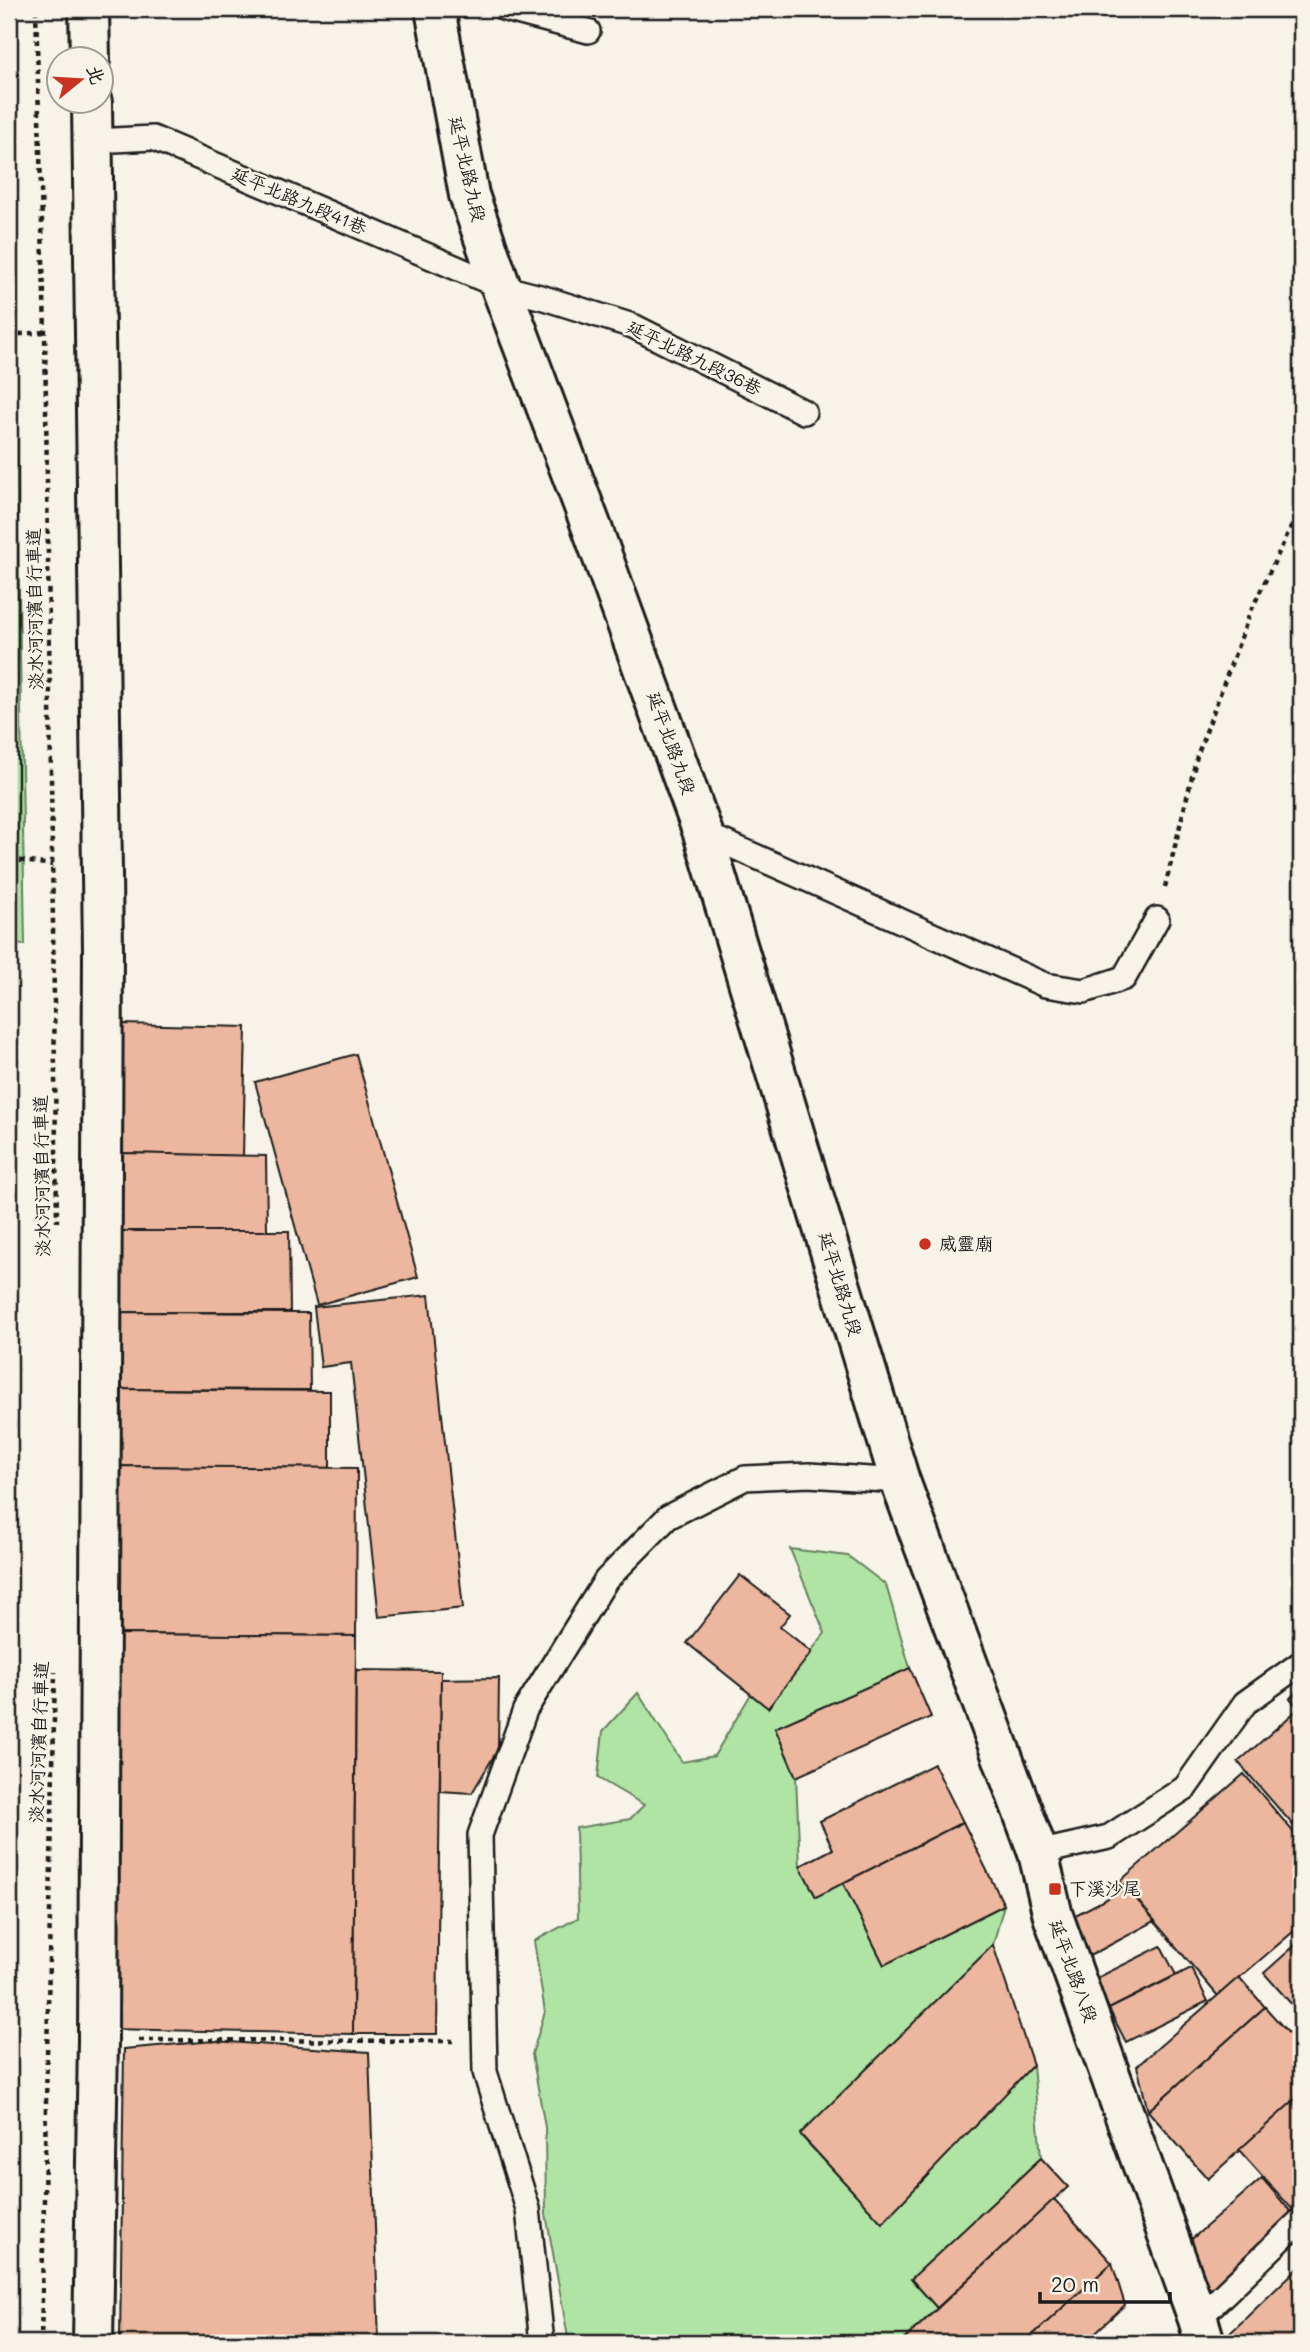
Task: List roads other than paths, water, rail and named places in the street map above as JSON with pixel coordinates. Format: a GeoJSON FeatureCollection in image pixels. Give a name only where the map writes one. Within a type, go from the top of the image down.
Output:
{"type":"FeatureCollection","features":[{"type":"Feature","properties":{"kind":"street"},"geometry":{"type":"LineString","coordinates":[[89,9],[90,46]]}},
{"type":"Feature","properties":{"kind":"street","name":"延平北路九段"},"geometry":{"type":"LineString","coordinates":[[435,9],[469,195],[500,287],[592,528],[703,833],[900,1481]]}},
{"type":"Feature","properties":{"kind":"street"},"geometry":{"type":"LineString","coordinates":[[92,116],[103,951],[98,2040],[93,2343]]}},
{"type":"Feature","properties":{"kind":"street","name":"延平北路八段"},"geometry":{"type":"LineString","coordinates":[[900,1481],[1038,1853],[1053,1916],[1201,2331]]}},
{"type":"Feature","properties":{"kind":"lane"},"geometry":{"type":"LineString","coordinates":[[505,9],[588,32]]}},
{"type":"Feature","properties":{"kind":"lane","name":"延平北路九段41巷"},"geometry":{"type":"LineString","coordinates":[[93,141],[153,138],[500,287]]}},
{"type":"Feature","properties":{"kind":"lane","name":"延平北路九段36巷"},"geometry":{"type":"LineString","coordinates":[[500,287],[633,326],[804,412]]}},
{"type":"Feature","properties":{"kind":"lane"},"geometry":{"type":"LineString","coordinates":[[703,833],[1045,985],[1084,991],[1124,978],[1157,919]]}},
{"type":"Feature","properties":{"kind":"lane"},"geometry":{"type":"LineString","coordinates":[[542,2343],[528,2209],[485,2072],[480,1835],[525,1710],[606,1580],[668,1517],[745,1478],[809,1475],[900,1481]]}},
{"type":"Feature","properties":{"kind":"lane"},"geometry":{"type":"LineString","coordinates":[[1038,1853],[1109,1836],[1185,1788],[1245,1703],[1301,1663]]}},
{"type":"Feature","properties":{"kind":"lane"},"geometry":{"type":"LineString","coordinates":[[1201,2331],[1301,2220]]}},
{"type":"Feature","properties":{"kind":"place","name":"威靈廟"},"geometry":{"type":"Point","coordinates":[925,1244]}},
{"type":"Feature","properties":{"kind":"place","name":"下溪沙尾"},"geometry":{"type":"Point","coordinates":[1055,1889]}}]}
